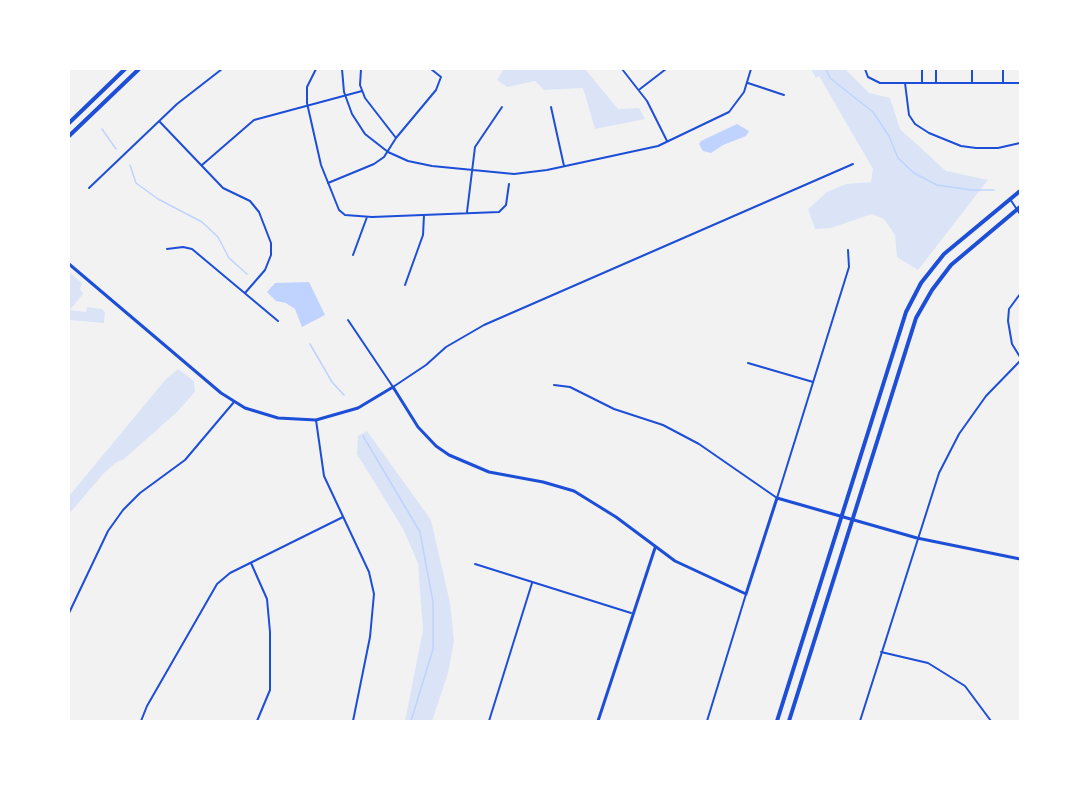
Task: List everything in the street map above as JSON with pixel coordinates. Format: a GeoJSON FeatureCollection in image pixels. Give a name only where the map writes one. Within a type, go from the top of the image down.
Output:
{"type":"FeatureCollection","features":[{"type":"Feature","properties":{"kind":"main road"},"geometry":{"type":"LineString","coordinates":[[69,123],[125,69]]}},
{"type":"Feature","properties":{"kind":"main road"},"geometry":{"type":"LineString","coordinates":[[69,136],[139,69]]}},
{"type":"Feature","properties":{"kind":"main road"},"geometry":{"type":"LineString","coordinates":[[777,721],[894,343],[911,300],[927,275],[951,247],[1020,191]]}},
{"type":"Feature","properties":{"kind":"main road"},"geometry":{"type":"LineString","coordinates":[[789,721],[911,331],[924,303],[942,276],[960,256],[1019,210]]}},
{"type":"Feature","properties":{"kind":"street"},"geometry":{"type":"LineString","coordinates":[[89,188],[159,121],[222,69]]}},
{"type":"Feature","properties":{"kind":"street"},"geometry":{"type":"LineString","coordinates":[[316,69],[307,87],[308,106],[328,183],[341,213],[367,217],[502,210],[506,205],[509,184]]}},
{"type":"Feature","properties":{"kind":"street"},"geometry":{"type":"LineString","coordinates":[[342,69],[344,96],[352,114],[365,134],[388,152],[418,164],[514,174],[648,149],[667,141],[726,114],[740,100],[748,83],[751,69]]}},
{"type":"Feature","properties":{"kind":"street"},"geometry":{"type":"LineString","coordinates":[[361,69],[362,91],[384,127],[396,138]]}},
{"type":"Feature","properties":{"kind":"street"},"geometry":{"type":"LineString","coordinates":[[328,183],[374,164],[388,152],[396,138],[436,90],[441,77],[431,69]]}},
{"type":"Feature","properties":{"kind":"street"},"geometry":{"type":"LineString","coordinates":[[622,69],[640,89],[667,141]]}},
{"type":"Feature","properties":{"kind":"street"},"geometry":{"type":"LineString","coordinates":[[640,89],[666,69]]}},
{"type":"Feature","properties":{"kind":"street"},"geometry":{"type":"LineString","coordinates":[[865,69],[868,76],[880,82],[1020,83]]}},
{"type":"Feature","properties":{"kind":"street"},"geometry":{"type":"LineString","coordinates":[[922,69],[922,83]]}},
{"type":"Feature","properties":{"kind":"street"},"geometry":{"type":"LineString","coordinates":[[936,69],[936,83]]}},
{"type":"Feature","properties":{"kind":"street"},"geometry":{"type":"LineString","coordinates":[[972,69],[972,83]]}},
{"type":"Feature","properties":{"kind":"street"},"geometry":{"type":"LineString","coordinates":[[1003,69],[1003,83]]}},
{"type":"Feature","properties":{"kind":"street"},"geometry":{"type":"LineString","coordinates":[[748,83],[784,95]]}},
{"type":"Feature","properties":{"kind":"street"},"geometry":{"type":"LineString","coordinates":[[905,83],[909,115],[915,124],[929,133],[961,146],[976,148],[998,148],[1020,143]]}},
{"type":"Feature","properties":{"kind":"street"},"geometry":{"type":"LineString","coordinates":[[202,165],[249,122],[362,91]]}},
{"type":"Feature","properties":{"kind":"street"},"geometry":{"type":"LineString","coordinates":[[467,213],[478,140],[502,107]]}},
{"type":"Feature","properties":{"kind":"street"},"geometry":{"type":"LineString","coordinates":[[551,107],[564,166]]}},
{"type":"Feature","properties":{"kind":"street"},"geometry":{"type":"LineString","coordinates":[[159,121],[224,188],[253,204],[271,243],[268,266],[245,293]]}},
{"type":"Feature","properties":{"kind":"street"},"geometry":{"type":"LineString","coordinates":[[69,264],[234,402],[269,416],[316,420],[358,408],[393,387],[446,347],[483,325],[853,164]]}},
{"type":"Feature","properties":{"kind":"street"},"geometry":{"type":"LineString","coordinates":[[1010,199],[1019,210]]}},
{"type":"Feature","properties":{"kind":"street"},"geometry":{"type":"LineString","coordinates":[[405,285],[423,235],[424,215]]}},
{"type":"Feature","properties":{"kind":"street"},"geometry":{"type":"LineString","coordinates":[[353,255],[367,217]]}},
{"type":"Feature","properties":{"kind":"street"},"geometry":{"type":"LineString","coordinates":[[167,249],[183,247],[192,249],[278,321]]}},
{"type":"Feature","properties":{"kind":"street"},"geometry":{"type":"LineString","coordinates":[[707,721],[849,267],[848,250]]}},
{"type":"Feature","properties":{"kind":"street"},"geometry":{"type":"LineString","coordinates":[[860,721],[939,473],[959,434],[986,396],[1020,359],[1012,344],[1008,321],[1009,309],[1020,294]]}},
{"type":"Feature","properties":{"kind":"street"},"geometry":{"type":"LineString","coordinates":[[348,320],[418,427],[436,446],[449,455],[489,472],[543,482],[573,491],[616,517],[655,548],[692,571],[746,594]]}},
{"type":"Feature","properties":{"kind":"street"},"geometry":{"type":"LineString","coordinates":[[748,363],[813,382]]}},
{"type":"Feature","properties":{"kind":"street"},"geometry":{"type":"LineString","coordinates":[[554,385],[570,387],[614,408],[668,427],[699,444],[777,498],[917,538],[1020,559]]}},
{"type":"Feature","properties":{"kind":"street"},"geometry":{"type":"LineString","coordinates":[[69,613],[108,531],[123,510],[140,493],[190,456],[234,402]]}},
{"type":"Feature","properties":{"kind":"street"},"geometry":{"type":"LineString","coordinates":[[316,420],[324,476],[369,572],[375,605],[353,721]]}},
{"type":"Feature","properties":{"kind":"street"},"geometry":{"type":"LineString","coordinates":[[141,721],[147,706],[213,590],[230,573],[343,517]]}},
{"type":"Feature","properties":{"kind":"street"},"geometry":{"type":"LineString","coordinates":[[598,721],[631,613],[655,548]]}},
{"type":"Feature","properties":{"kind":"street"},"geometry":{"type":"LineString","coordinates":[[251,563],[267,598],[270,632],[270,690],[257,721]]}},
{"type":"Feature","properties":{"kind":"street"},"geometry":{"type":"LineString","coordinates":[[475,564],[631,613]]}},
{"type":"Feature","properties":{"kind":"street"},"geometry":{"type":"LineString","coordinates":[[489,721],[532,582]]}},
{"type":"Feature","properties":{"kind":"street"},"geometry":{"type":"LineString","coordinates":[[881,652],[928,663],[965,686],[991,721]]}},
{"type":"Feature","properties":{"kind":"shaded area"},"geometry":{"type":"Polygon","coordinates":[[[504,69],[585,69],[618,109],[639,108],[645,119],[595,129],[583,88],[544,90],[535,81],[507,87],[497,80],[504,69]]]}},
{"type":"Feature","properties":{"kind":"shaded area"},"geometry":{"type":"Polygon","coordinates":[[[811,69],[845,69],[869,93],[890,98],[900,129],[946,171],[988,180],[918,270],[897,257],[895,235],[884,219],[872,214],[831,228],[815,229],[808,209],[827,192],[846,184],[871,182],[873,169],[819,76],[816,78],[811,69]]]}},
{"type":"Feature","properties":{"kind":"shaded area"},"geometry":{"type":"Polygon","coordinates":[[[69,272],[82,283],[80,289],[83,294],[70,310],[86,312],[87,307],[102,309],[105,312],[104,323],[69,320],[69,272]]]}},
{"type":"Feature","properties":{"kind":"shaded area"},"geometry":{"type":"Polygon","coordinates":[[[178,369],[194,381],[195,392],[176,413],[124,459],[104,473],[69,514],[69,496],[166,379],[178,369]]]}},
{"type":"Feature","properties":{"kind":"shaded area"},"geometry":{"type":"Polygon","coordinates":[[[367,431],[431,520],[450,603],[454,641],[448,673],[432,721],[405,721],[423,630],[418,563],[403,529],[357,454],[358,436],[367,431]]]}},
{"type":"Feature","properties":{"kind":"water"},"geometry":{"type":"Polygon","coordinates":[[[737,124],[749,131],[746,136],[723,145],[711,153],[703,151],[699,144],[701,141],[737,124]]]}},
{"type":"Feature","properties":{"kind":"water"},"geometry":{"type":"Polygon","coordinates":[[[309,282],[325,315],[302,327],[295,309],[286,303],[276,301],[267,292],[275,283],[309,282]]]}},
{"type":"Feature","properties":{"kind":"waterway"},"geometry":{"type":"LineString","coordinates":[[826,69],[830,78],[873,112],[889,136],[898,158],[914,173],[937,185],[971,190],[994,190]]}},
{"type":"Feature","properties":{"kind":"waterway"},"geometry":{"type":"LineString","coordinates":[[102,129],[116,149]]}},
{"type":"Feature","properties":{"kind":"waterway"},"geometry":{"type":"LineString","coordinates":[[130,165],[136,183],[158,199],[202,222],[218,237],[229,258],[247,274]]}},
{"type":"Feature","properties":{"kind":"waterway"},"geometry":{"type":"LineString","coordinates":[[310,344],[332,382],[344,395]]}},
{"type":"Feature","properties":{"kind":"waterway"},"geometry":{"type":"LineString","coordinates":[[363,436],[420,532],[433,602],[433,649],[411,721]]}}]}
